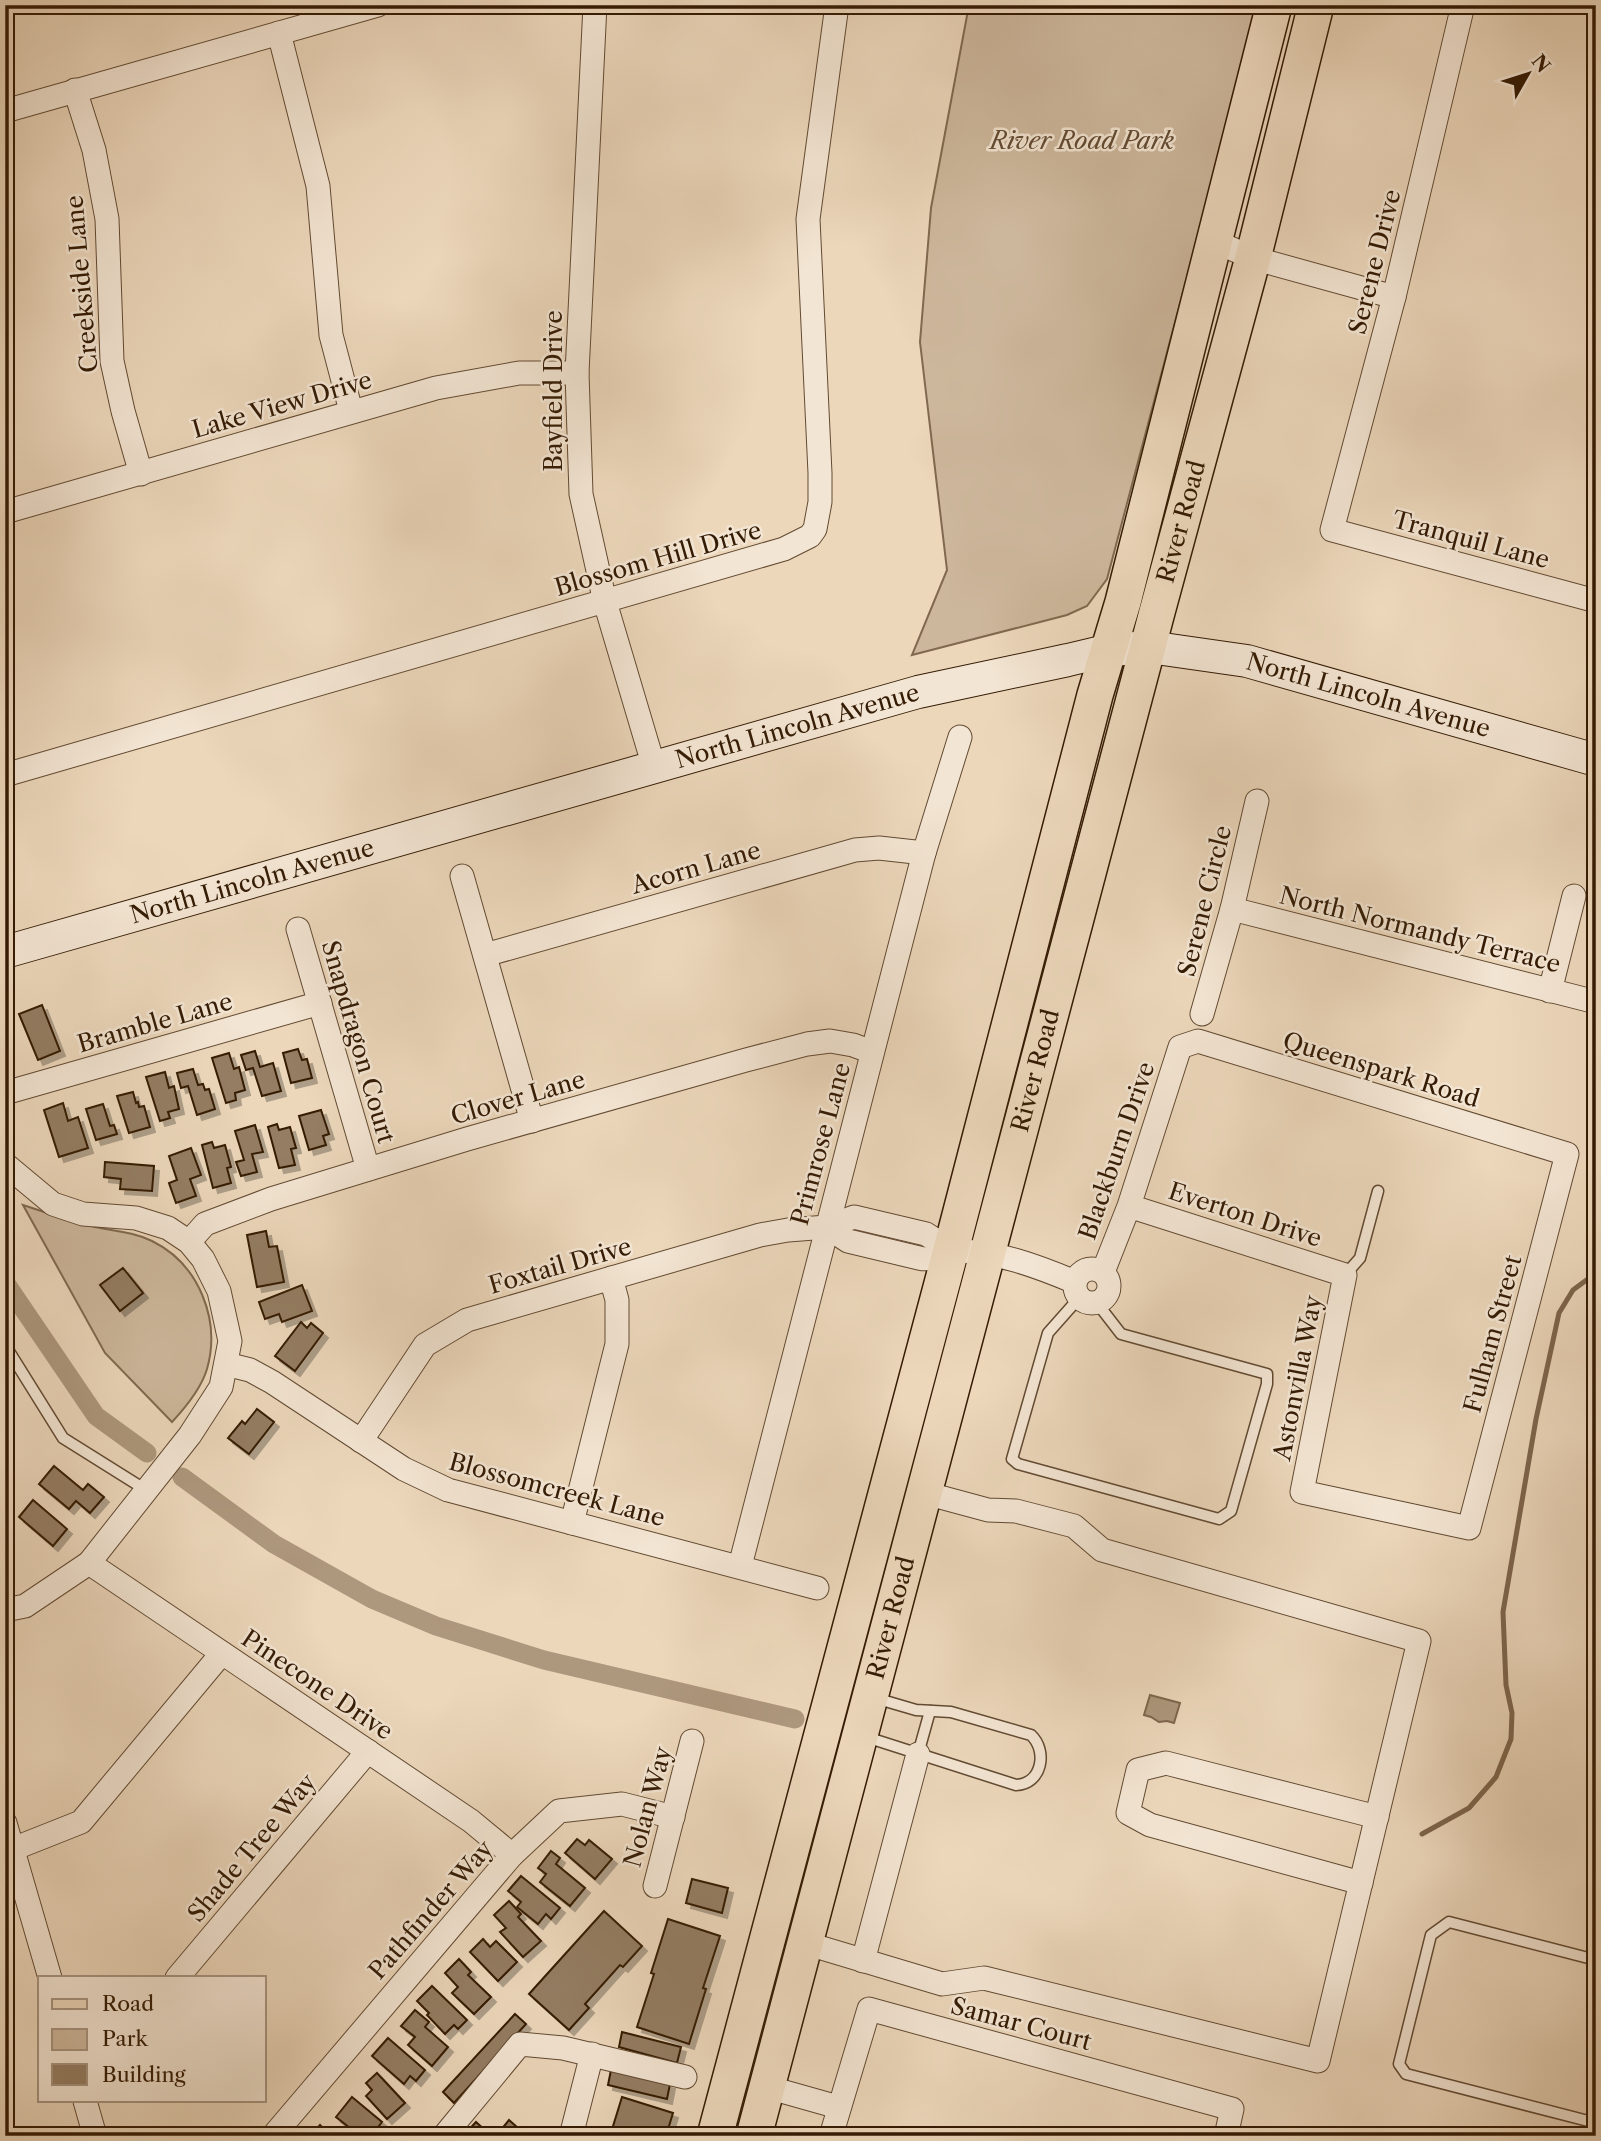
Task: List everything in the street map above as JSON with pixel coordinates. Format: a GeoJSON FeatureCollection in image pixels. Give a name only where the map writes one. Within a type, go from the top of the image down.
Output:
{"type":"FeatureCollection","features":[{"type":"Feature","properties":{"kind":"main road","name":"River Road"},"geometry":{"type":"LineString","coordinates":[[715,2136],[951,1250],[1095,695],[1110,650],[1274,5]]}},
{"type":"Feature","properties":{"kind":"main road","name":"River Road"},"geometry":{"type":"LineString","coordinates":[[754,2136],[1253,258],[1316,5]]}},
{"type":"Feature","properties":{"kind":"main road","name":"North Lincoln Avenue"},"geometry":{"type":"LineString","coordinates":[[5,952],[918,692],[1110,650],[1149,646],[1247,662],[1596,760]]}},
{"type":"Feature","properties":{"kind":"street"},"geometry":{"type":"LineString","coordinates":[[5,111],[378,5]]}},
{"type":"Feature","properties":{"kind":"street","name":"Bayfield Drive"},"geometry":{"type":"LineString","coordinates":[[594,5],[577,373],[581,494],[605,602],[654,767]]}},
{"type":"Feature","properties":{"kind":"street","name":"Blossom Hill Drive"},"geometry":{"type":"LineString","coordinates":[[5,775],[784,549],[810,536],[815,529],[820,502],[820,473],[808,219],[837,5]]}},
{"type":"Feature","properties":{"kind":"street","name":"Serene Drive"},"geometry":{"type":"LineString","coordinates":[[1332,530],[1394,297],[1463,5]]}},
{"type":"Feature","properties":{"kind":"street"},"geometry":{"type":"LineString","coordinates":[[279,33],[318,186],[331,335],[351,411]]}},
{"type":"Feature","properties":{"kind":"street","name":"Creekside Lane"},"geometry":{"type":"LineString","coordinates":[[75,90],[94,150],[107,219],[112,361],[141,474]]}},
{"type":"Feature","properties":{"kind":"street"},"geometry":{"type":"LineString","coordinates":[[1214,241],[1253,258],[1394,297]]}},
{"type":"Feature","properties":{"kind":"street","name":"Lake View Drive"},"geometry":{"type":"LineString","coordinates":[[5,512],[436,388],[519,373],[577,373]]}},
{"type":"Feature","properties":{"kind":"street","name":"Tranquil Lane"},"geometry":{"type":"LineString","coordinates":[[1332,530],[1596,601]]}},
{"type":"Feature","properties":{"kind":"street","name":"Primrose Lane"},"geometry":{"type":"LineString","coordinates":[[740,1566],[924,853],[960,737]]}},
{"type":"Feature","properties":{"kind":"street","name":"Serene Circle"},"geometry":{"type":"LineString","coordinates":[[1202,1014],[1232,909],[1257,801]]}},
{"type":"Feature","properties":{"kind":"street","name":"Acorn Lane"},"geometry":{"type":"LineString","coordinates":[[485,955],[855,850],[879,848],[924,853]]}},
{"type":"Feature","properties":{"kind":"street"},"geometry":{"type":"LineString","coordinates":[[462,876],[532,1121]]}},
{"type":"Feature","properties":{"kind":"street"},"geometry":{"type":"LineString","coordinates":[[1550,991],[1574,896]]}},
{"type":"Feature","properties":{"kind":"street","name":"North Normandy Terrace"},"geometry":{"type":"LineString","coordinates":[[1232,909],[1596,1002]]}},
{"type":"Feature","properties":{"kind":"street","name":"Snapdragon Court"},"geometry":{"type":"LineString","coordinates":[[298,929],[368,1169]]}},
{"type":"Feature","properties":{"kind":"street","name":"Bramble Lane"},"geometry":{"type":"LineString","coordinates":[[5,1093],[320,1003]]}},
{"type":"Feature","properties":{"kind":"street","name":"Clover Lane"},"geometry":{"type":"LineString","coordinates":[[189,1242],[205,1224],[271,1199],[532,1121],[807,1044],[830,1041],[873,1052]]}},
{"type":"Feature","properties":{"kind":"street","name":"Queenspark Road"},"geometry":{"type":"LineString","coordinates":[[1180,1047],[1198,1041],[1567,1154]]}},
{"type":"Feature","properties":{"kind":"street","name":"Blackburn Drive"},"geometry":{"type":"LineString","coordinates":[[1084,1294],[1080,1273],[1094,1268],[1103,1272],[1129,1206],[1180,1047]]}},
{"type":"Feature","properties":{"kind":"street","name":"Fulham Street"},"geometry":{"type":"LineString","coordinates":[[1302,1492],[1469,1528],[1567,1154]]}},
{"type":"Feature","properties":{"kind":"street"},"geometry":{"type":"LineString","coordinates":[[5,1164],[53,1204],[83,1214],[136,1218],[169,1228],[189,1242],[203,1259],[219,1292],[230,1341],[221,1387],[203,1415],[89,1563],[25,1606],[5,1610]]}},
{"type":"Feature","properties":{"kind":"street","name":"Everton Drive"},"geometry":{"type":"LineString","coordinates":[[1129,1206],[1345,1275]]}},
{"type":"Feature","properties":{"kind":"street","name":"Foxtail Drive"},"geometry":{"type":"LineString","coordinates":[[361,1441],[425,1345],[467,1320],[760,1235],[827,1227],[854,1217],[926,1234],[951,1250]]}},
{"type":"Feature","properties":{"kind":"street"},"geometry":{"type":"LineString","coordinates":[[827,1227],[848,1241],[928,1261],[951,1250],[988,1253],[1014,1260],[1084,1294]]}},
{"type":"Feature","properties":{"kind":"street","name":"Astonvilla Way"},"geometry":{"type":"LineString","coordinates":[[1302,1492],[1345,1275]]}},
{"type":"Feature","properties":{"kind":"street"},"geometry":{"type":"LineString","coordinates":[[572,1523],[617,1344],[617,1300],[611,1278]]}},
{"type":"Feature","properties":{"kind":"street","name":"Blossomcreek Lane"},"geometry":{"type":"LineString","coordinates":[[226,1364],[250,1370],[272,1382],[404,1469],[448,1490],[817,1588]]}},
{"type":"Feature","properties":{"kind":"street"},"geometry":{"type":"LineString","coordinates":[[805,1943],[942,1984],[984,1978],[1318,2061],[1419,1641],[1102,1550],[1074,1526],[1016,1511],[988,1510],[925,1493]]}},
{"type":"Feature","properties":{"kind":"street","name":"Pinecone Drive"},"geometry":{"type":"LineString","coordinates":[[89,1563],[471,1821],[512,1855]]}},
{"type":"Feature","properties":{"kind":"street"},"geometry":{"type":"LineString","coordinates":[[13,1849],[81,1822],[222,1653]]}},
{"type":"Feature","properties":{"kind":"street","name":"Nolan Way"},"geometry":{"type":"LineString","coordinates":[[655,1886],[692,1741]]}},
{"type":"Feature","properties":{"kind":"street","name":"Shade Tree Way"},"geometry":{"type":"LineString","coordinates":[[179,1976],[368,1751]]}},
{"type":"Feature","properties":{"kind":"street"},"geometry":{"type":"LineString","coordinates":[[863,1961],[918,1754]]}},
{"type":"Feature","properties":{"kind":"street"},"geometry":{"type":"LineString","coordinates":[[1361,1882],[1150,1825],[1128,1813],[1138,1770],[1166,1763],[1377,1816]]}},
{"type":"Feature","properties":{"kind":"street","name":"Pathfinder Way"},"geometry":{"type":"LineString","coordinates":[[273,2136],[512,1855],[559,1811],[622,1804],[673,1817]]}},
{"type":"Feature","properties":{"kind":"street"},"geometry":{"type":"LineString","coordinates":[[5,1823],[49,1976]]}},
{"type":"Feature","properties":{"kind":"street","name":"Samar Court"},"geometry":{"type":"LineString","coordinates":[[831,2136],[869,2009],[1232,2109],[1226,2136]]}},
{"type":"Feature","properties":{"kind":"street"},"geometry":{"type":"LineString","coordinates":[[444,2136],[520,2044],[563,2048],[685,2077]]}},
{"type":"Feature","properties":{"kind":"street"},"geometry":{"type":"LineString","coordinates":[[571,2136],[592,2054]]}},
{"type":"Feature","properties":{"kind":"street"},"geometry":{"type":"LineString","coordinates":[[767,2087],[838,2107]]}},
{"type":"Feature","properties":{"kind":"street"},"geometry":{"type":"LineString","coordinates":[[85,2102],[95,2136]]}},
{"type":"Feature","properties":{"kind":"lane"},"geometry":{"type":"LineString","coordinates":[[1345,1275],[1360,1258],[1378,1191]]}},
{"type":"Feature","properties":{"kind":"lane"},"geometry":{"type":"LineString","coordinates":[[883,1250],[891,1225]]}},
{"type":"Feature","properties":{"kind":"lane"},"geometry":{"type":"LineString","coordinates":[[1084,1294],[1121,1334],[1267,1374],[1267,1384],[1231,1511],[1219,1519],[1018,1464],[1012,1459],[1048,1333],[1084,1294]]}},
{"type":"Feature","properties":{"kind":"lane"},"geometry":{"type":"LineString","coordinates":[[5,1345],[63,1437],[146,1490]]}},
{"type":"Feature","properties":{"kind":"lane"},"geometry":{"type":"LineString","coordinates":[[860,1735],[1016,1785],[1030,1782],[1039,1769],[1040,1749],[1038,1741],[1031,1735],[951,1712],[916,1710],[871,1697]]}},
{"type":"Feature","properties":{"kind":"lane"},"geometry":{"type":"LineString","coordinates":[[918,1754],[930,1711]]}},
{"type":"Feature","properties":{"kind":"lane"},"geometry":{"type":"LineString","coordinates":[[1596,1960],[1449,1922],[1431,1935],[1399,2064],[1406,2074],[1596,2123]]}},
{"type":"Feature","properties":{"kind":"green space","name":"River Road Park"},"geometry":{"type":"Polygon","coordinates":[[[969,5],[1259,5],[1107,579],[1087,606],[1067,615],[912,655],[947,570],[920,342],[931,208],[969,5]]]}},
{"type":"Feature","properties":{"kind":"green space"},"geometry":{"type":"Polygon","coordinates":[[[23,1205],[86,1225],[152,1241],[168,1251],[194,1279],[208,1313],[211,1350],[201,1384],[172,1422],[105,1353],[23,1205]]]}},
{"type":"Feature","properties":{"kind":"shaded area"},"geometry":{"type":"Polygon","coordinates":[[[1150,1695],[1180,1703],[1174,1723],[1159,1722],[1144,1715],[1150,1695]]]}},
{"type":"Feature","properties":{"kind":"building"},"geometry":{"type":"Polygon","coordinates":[[[42,1005],[60,1051],[38,1060],[19,1014],[42,1005]]]}},
{"type":"Feature","properties":{"kind":"building"},"geometry":{"type":"Polygon","coordinates":[[[298,1049],[302,1060],[307,1059],[312,1078],[291,1083],[283,1053],[298,1049]]]}},
{"type":"Feature","properties":{"kind":"building"},"geometry":{"type":"Polygon","coordinates":[[[255,1051],[260,1067],[273,1063],[281,1091],[262,1096],[253,1068],[246,1070],[241,1055],[255,1051]]]}},
{"type":"Feature","properties":{"kind":"building"},"geometry":{"type":"Polygon","coordinates":[[[229,1053],[234,1069],[239,1067],[245,1090],[235,1093],[236,1100],[226,1103],[212,1058],[229,1053]]]}},
{"type":"Feature","properties":{"kind":"building"},"geometry":{"type":"Polygon","coordinates":[[[193,1069],[198,1085],[203,1084],[205,1090],[209,1089],[215,1109],[197,1115],[188,1086],[181,1088],[177,1073],[193,1069]]]}},
{"type":"Feature","properties":{"kind":"building"},"geometry":{"type":"Polygon","coordinates":[[[165,1072],[169,1088],[174,1086],[179,1109],[168,1112],[170,1118],[160,1121],[146,1077],[165,1072]]]}},
{"type":"Feature","properties":{"kind":"building"},"geometry":{"type":"Polygon","coordinates":[[[133,1092],[139,1107],[144,1106],[150,1127],[129,1133],[117,1096],[133,1092]]]}},
{"type":"Feature","properties":{"kind":"building"},"geometry":{"type":"Polygon","coordinates":[[[63,1103],[68,1121],[78,1117],[88,1148],[59,1157],[44,1110],[63,1103]]]}},
{"type":"Feature","properties":{"kind":"building"},"geometry":{"type":"Polygon","coordinates":[[[103,1104],[110,1126],[114,1125],[117,1134],[96,1140],[86,1109],[103,1104]]]}},
{"type":"Feature","properties":{"kind":"building"},"geometry":{"type":"Polygon","coordinates":[[[321,1110],[329,1134],[323,1136],[326,1145],[309,1150],[299,1116],[321,1110]]]}},
{"type":"Feature","properties":{"kind":"building"},"geometry":{"type":"Polygon","coordinates":[[[277,1124],[279,1130],[290,1127],[296,1148],[291,1149],[295,1165],[279,1168],[268,1127],[277,1124]]]}},
{"type":"Feature","properties":{"kind":"building"},"geometry":{"type":"Polygon","coordinates":[[[255,1125],[263,1152],[252,1154],[257,1172],[241,1176],[236,1162],[244,1160],[235,1131],[255,1125]]]}},
{"type":"Feature","properties":{"kind":"building"},"geometry":{"type":"Polygon","coordinates":[[[212,1142],[214,1148],[225,1145],[231,1167],[227,1168],[231,1183],[213,1188],[202,1145],[212,1142]]]}},
{"type":"Feature","properties":{"kind":"building"},"geometry":{"type":"Polygon","coordinates":[[[191,1148],[201,1175],[190,1179],[196,1196],[176,1203],[169,1183],[177,1180],[169,1156],[191,1148]]]}},
{"type":"Feature","properties":{"kind":"building"},"geometry":{"type":"Polygon","coordinates":[[[105,1162],[154,1166],[152,1191],[120,1189],[121,1179],[104,1177],[105,1162]]]}},
{"type":"Feature","properties":{"kind":"building"},"geometry":{"type":"Polygon","coordinates":[[[266,1231],[269,1247],[277,1246],[284,1282],[257,1287],[247,1235],[266,1231]]]}},
{"type":"Feature","properties":{"kind":"building"},"geometry":{"type":"Polygon","coordinates":[[[123,1268],[143,1293],[120,1311],[100,1285],[123,1268]]]}},
{"type":"Feature","properties":{"kind":"building"},"geometry":{"type":"Polygon","coordinates":[[[302,1285],[312,1311],[282,1322],[279,1314],[265,1319],[259,1302],[302,1285]]]}},
{"type":"Feature","properties":{"kind":"building"},"geometry":{"type":"Polygon","coordinates":[[[301,1322],[307,1328],[311,1323],[323,1333],[295,1371],[275,1356],[301,1322]]]}},
{"type":"Feature","properties":{"kind":"building"},"geometry":{"type":"Polygon","coordinates":[[[257,1409],[274,1422],[249,1454],[228,1438],[242,1421],[245,1424],[257,1409]]]}},
{"type":"Feature","properties":{"kind":"building"},"geometry":{"type":"Polygon","coordinates":[[[54,1466],[83,1490],[88,1484],[104,1497],[90,1513],[76,1501],[69,1509],[39,1484],[54,1466]]]}},
{"type":"Feature","properties":{"kind":"building"},"geometry":{"type":"Polygon","coordinates":[[[33,1500],[67,1529],[53,1546],[19,1517],[33,1500]]]}},
{"type":"Feature","properties":{"kind":"building"},"geometry":{"type":"Polygon","coordinates":[[[577,1839],[585,1845],[589,1840],[612,1859],[595,1879],[565,1853],[577,1839]]]}},
{"type":"Feature","properties":{"kind":"building"},"geometry":{"type":"Polygon","coordinates":[[[551,1851],[560,1858],[556,1864],[585,1888],[570,1906],[540,1882],[546,1874],[538,1868],[551,1851]]]}},
{"type":"Feature","properties":{"kind":"building"},"geometry":{"type":"Polygon","coordinates":[[[521,1876],[560,1908],[551,1919],[546,1914],[538,1924],[517,1907],[521,1902],[508,1891],[521,1876]]]}},
{"type":"Feature","properties":{"kind":"building"},"geometry":{"type":"Polygon","coordinates":[[[692,1879],[728,1888],[722,1913],[686,1903],[692,1879]]]}},
{"type":"Feature","properties":{"kind":"building"},"geometry":{"type":"Polygon","coordinates":[[[509,1901],[521,1914],[518,1917],[541,1941],[523,1957],[500,1932],[506,1928],[494,1915],[509,1901]]]}},
{"type":"Feature","properties":{"kind":"building"},"geometry":{"type":"Polygon","coordinates":[[[604,1911],[642,1946],[623,1967],[620,1965],[585,2004],[589,2008],[569,2030],[529,1994],[604,1911]]]}},
{"type":"Feature","properties":{"kind":"building"},"geometry":{"type":"Polygon","coordinates":[[[668,1919],[720,1936],[689,2044],[637,2027],[668,1919]]]}},
{"type":"Feature","properties":{"kind":"building"},"geometry":{"type":"Polygon","coordinates":[[[483,1939],[490,1947],[496,1941],[517,1962],[498,1981],[470,1952],[483,1939]]]}},
{"type":"Feature","properties":{"kind":"building"},"geometry":{"type":"Polygon","coordinates":[[[459,1959],[471,1972],[468,1975],[491,1997],[474,2014],[452,1993],[458,1987],[445,1973],[459,1959]]]}},
{"type":"Feature","properties":{"kind":"building"},"geometry":{"type":"Polygon","coordinates":[[[432,1986],[467,2020],[458,2029],[454,2025],[445,2034],[417,2001],[432,1986]]]}},
{"type":"Feature","properties":{"kind":"building"},"geometry":{"type":"Polygon","coordinates":[[[415,2010],[429,2022],[425,2027],[448,2047],[432,2066],[408,2045],[415,2037],[401,2026],[415,2010]]]}},
{"type":"Feature","properties":{"kind":"building"},"geometry":{"type":"Polygon","coordinates":[[[515,2014],[526,2024],[454,2103],[443,2092],[515,2014]]]}},
{"type":"Feature","properties":{"kind":"building"},"geometry":{"type":"Polygon","coordinates":[[[622,2032],[681,2047],[677,2063],[619,2047],[622,2032]]]}},
{"type":"Feature","properties":{"kind":"building"},"geometry":{"type":"Polygon","coordinates":[[[388,2038],[425,2070],[416,2081],[410,2076],[404,2084],[372,2056],[388,2038]]]}},
{"type":"Feature","properties":{"kind":"building"},"geometry":{"type":"Polygon","coordinates":[[[611,2070],[670,2084],[667,2099],[608,2085],[611,2070]]]}},
{"type":"Feature","properties":{"kind":"building"},"geometry":{"type":"Polygon","coordinates":[[[377,2073],[405,2103],[387,2119],[366,2096],[372,2090],[366,2083],[377,2073]]]}},
{"type":"Feature","properties":{"kind":"building"},"geometry":{"type":"Polygon","coordinates":[[[352,2097],[382,2122],[371,2136],[360,2136],[336,2117],[352,2097]]]}},
{"type":"Feature","properties":{"kind":"building"},"geometry":{"type":"Polygon","coordinates":[[[622,2097],[673,2113],[666,2136],[610,2136],[622,2097]]]}},
{"type":"Feature","properties":{"kind":"building"},"geometry":{"type":"Polygon","coordinates":[[[509,2120],[527,2136],[496,2136],[509,2120]]]}},
{"type":"Feature","properties":{"kind":"building"},"geometry":{"type":"Polygon","coordinates":[[[476,2122],[487,2132],[484,2136],[463,2136],[476,2122]]]}},
{"type":"Feature","properties":{"kind":"building"},"geometry":{"type":"Polygon","coordinates":[[[320,2125],[331,2136],[310,2136],[320,2125]]]}},
{"type":"Feature","properties":{"kind":"waterway"},"geometry":{"type":"LineString","coordinates":[[1422,1834],[1469,1808],[1496,1777],[1511,1739],[1512,1713],[1506,1685],[1503,1612],[1536,1419],[1559,1313],[1573,1290],[1596,1273]]}},
{"type":"Feature","properties":{"kind":"waterway"},"geometry":{"type":"LineString","coordinates":[[5,1282],[96,1416],[147,1453]]}},
{"type":"Feature","properties":{"kind":"waterway"},"geometry":{"type":"LineString","coordinates":[[182,1477],[274,1544],[372,1599],[436,1626],[544,1660],[795,1719]]}}]}
